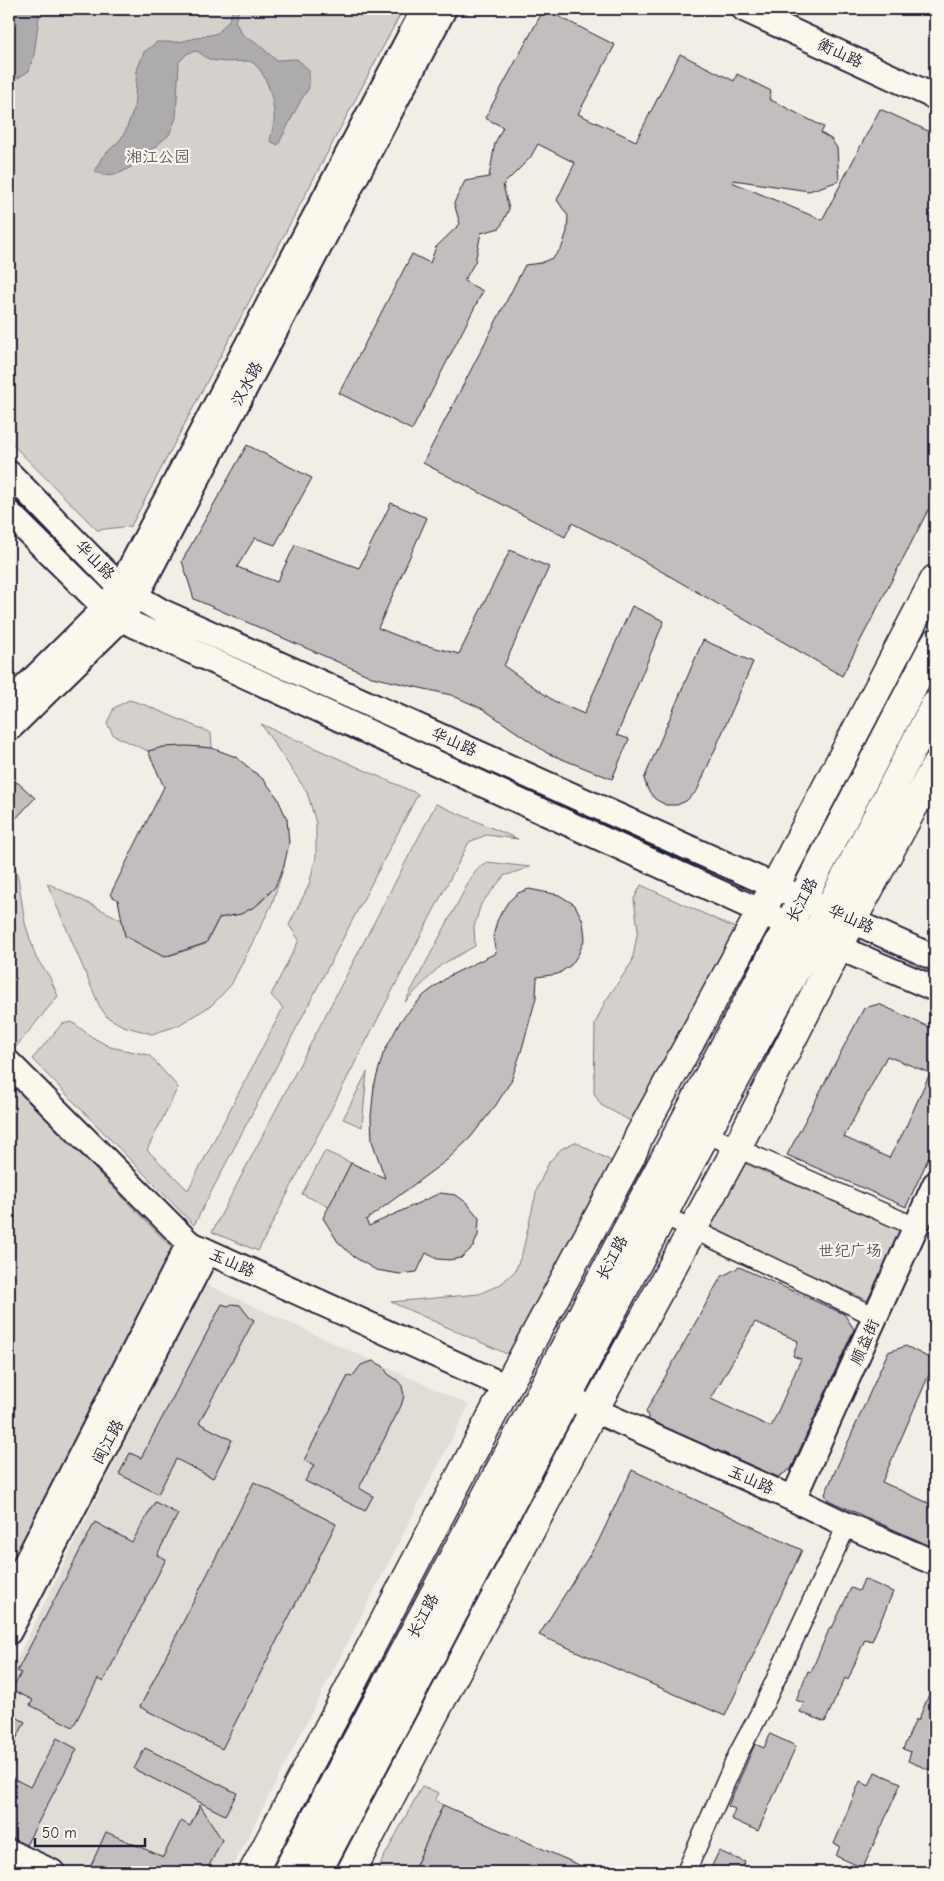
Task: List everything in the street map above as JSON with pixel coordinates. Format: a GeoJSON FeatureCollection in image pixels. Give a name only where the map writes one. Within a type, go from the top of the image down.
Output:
{"type":"FeatureCollection","features":[{"type":"Feature","properties":{"kind":"main road","name":"汉水路"},"geometry":{"type":"LineString","coordinates":[[128,591],[424,9]]}},
{"type":"Feature","properties":{"kind":"main road","name":"汉水路"},"geometry":{"type":"LineString","coordinates":[[9,729],[113,613],[128,591],[444,9]]}},
{"type":"Feature","properties":{"kind":"main road","name":"衡山路"},"geometry":{"type":"LineString","coordinates":[[744,9],[774,15],[935,97]]}},
{"type":"Feature","properties":{"kind":"main road","name":"华山路"},"geometry":{"type":"LineString","coordinates":[[9,473],[128,591],[163,612],[841,914],[935,958]]}},
{"type":"Feature","properties":{"kind":"main road","name":"华山路"},"geometry":{"type":"LineString","coordinates":[[9,512],[113,613],[814,937],[935,988]]}},
{"type":"Feature","properties":{"kind":"main road"},"geometry":{"type":"LineString","coordinates":[[253,1872],[506,1387],[632,1154],[639,1136],[775,886],[935,579]]}},
{"type":"Feature","properties":{"kind":"main road","name":"汉水路"},"geometry":{"type":"LineString","coordinates":[[9,703],[113,613]]}},
{"type":"Feature","properties":{"kind":"main road","name":"长江路"},"geometry":{"type":"LineString","coordinates":[[287,1872],[789,924],[935,642]]}},
{"type":"Feature","properties":{"kind":"main road","name":"长江路"},"geometry":{"type":"LineString","coordinates":[[317,1872],[706,1133],[814,937],[841,914],[935,705]]}},
{"type":"Feature","properties":{"kind":"main road"},"geometry":{"type":"LineString","coordinates":[[351,1872],[594,1410],[737,1148],[839,948],[841,914],[935,766]]}},
{"type":"Feature","properties":{"kind":"main road","name":"玉山路"},"geometry":{"type":"LineString","coordinates":[[9,1064],[198,1248],[506,1387]]}},
{"type":"Feature","properties":{"kind":"main road","name":"顺益街"},"geometry":{"type":"LineString","coordinates":[[793,1499],[935,1184]]}},
{"type":"Feature","properties":{"kind":"main road","name":"闽江路"},"geometry":{"type":"LineString","coordinates":[[9,1596],[198,1248]]}},
{"type":"Feature","properties":{"kind":"main road","name":"闽江路"},"geometry":{"type":"LineString","coordinates":[[9,1632],[198,1248]]}},
{"type":"Feature","properties":{"kind":"main road","name":"玉山路"},"geometry":{"type":"LineString","coordinates":[[567,1396],[846,1525],[935,1562]]}},
{"type":"Feature","properties":{"kind":"main road"},"geometry":{"type":"LineString","coordinates":[[9,1852],[52,1872]]}},
{"type":"Feature","properties":{"kind":"street"},"geometry":{"type":"LineString","coordinates":[[706,1133],[916,1227]]}},
{"type":"Feature","properties":{"kind":"street"},"geometry":{"type":"LineString","coordinates":[[663,1215],[876,1316]]}},
{"type":"Feature","properties":{"kind":"street"},"geometry":{"type":"LineString","coordinates":[[686,1872],[739,1752],[761,1711],[846,1525]]}},
{"type":"Feature","properties":{"kind":"shaded area"},"geometry":{"type":"Polygon","coordinates":[[[9,9],[40,9],[34,55],[29,71],[18,78],[9,75],[9,9]]]}},
{"type":"Feature","properties":{"kind":"shaded area"},"geometry":{"type":"Polygon","coordinates":[[[233,9],[240,9],[235,21],[242,34],[259,45],[276,60],[297,59],[309,70],[309,88],[278,145],[270,141],[274,121],[273,105],[269,88],[256,65],[250,61],[226,62],[210,60],[197,51],[188,53],[179,62],[176,118],[169,135],[131,167],[118,174],[103,175],[95,171],[102,157],[120,140],[125,132],[134,109],[137,70],[144,52],[157,42],[179,42],[218,33],[229,20],[233,9]]]}},
{"type":"Feature","properties":{"kind":"shaded area"},"geometry":{"type":"Polygon","coordinates":[[[203,1283],[469,1405],[230,1872],[80,1872],[9,1841],[9,1675],[203,1283]]]}},
{"type":"Feature","properties":{"kind":"green space","name":"湘江公园"},"geometry":{"type":"Polygon","coordinates":[[[9,9],[403,9],[131,526],[97,530],[9,441],[9,9]]]}},
{"type":"Feature","properties":{"kind":"green space"},"geometry":{"type":"Polygon","coordinates":[[[129,700],[143,704],[211,733],[212,748],[180,746],[148,751],[113,735],[107,723],[114,708],[129,700]]]}},
{"type":"Feature","properties":{"kind":"green space"},"geometry":{"type":"Polygon","coordinates":[[[261,724],[418,794],[194,1225],[32,1059],[62,1024],[72,1022],[92,1037],[110,1047],[149,1055],[178,1087],[147,1150],[188,1190],[283,1008],[271,995],[299,940],[289,925],[309,885],[316,857],[316,823],[307,792],[261,724]]]}},
{"type":"Feature","properties":{"kind":"green space"},"geometry":{"type":"Polygon","coordinates":[[[436,804],[518,839],[486,835],[469,842],[258,1251],[212,1232],[436,804]]]}},
{"type":"Feature","properties":{"kind":"green space"},"geometry":{"type":"Polygon","coordinates":[[[9,855],[13,859],[18,877],[25,923],[36,958],[49,976],[58,996],[15,1048],[9,1041],[9,855]]]}},
{"type":"Feature","properties":{"kind":"green space"},"geometry":{"type":"Polygon","coordinates":[[[487,862],[530,867],[504,876],[481,904],[474,927],[475,946],[441,965],[405,1002],[471,878],[480,866],[487,862]]]}},
{"type":"Feature","properties":{"kind":"green space"},"geometry":{"type":"Polygon","coordinates":[[[284,866],[272,904],[231,985],[212,1005],[177,1026],[152,1034],[123,1026],[107,1017],[99,1005],[47,883],[122,920],[125,936],[165,957],[206,944],[219,918],[243,912],[260,903],[273,888],[284,866]]]}},
{"type":"Feature","properties":{"kind":"green space"},"geometry":{"type":"Polygon","coordinates":[[[641,885],[735,928],[636,1124],[601,1105],[594,1093],[595,1024],[605,1002],[632,962],[638,930],[634,899],[641,885]]]}},
{"type":"Feature","properties":{"kind":"green space"},"geometry":{"type":"Polygon","coordinates":[[[367,1072],[362,1127],[343,1119],[367,1072]]]}},
{"type":"Feature","properties":{"kind":"green space"},"geometry":{"type":"Polygon","coordinates":[[[9,1081],[176,1252],[9,1582],[9,1081]]]}},
{"type":"Feature","properties":{"kind":"green space"},"geometry":{"type":"Polygon","coordinates":[[[575,1142],[615,1163],[516,1358],[391,1302],[479,1294],[501,1284],[515,1271],[522,1254],[537,1189],[549,1162],[561,1149],[575,1142]]]}},
{"type":"Feature","properties":{"kind":"green space"},"geometry":{"type":"Polygon","coordinates":[[[325,1151],[351,1163],[329,1207],[302,1194],[325,1151]]]}},
{"type":"Feature","properties":{"kind":"green space","name":"世纪广场"},"geometry":{"type":"Polygon","coordinates":[[[744,1163],[904,1232],[874,1303],[709,1230],[744,1163]]]}},
{"type":"Feature","properties":{"kind":"green space"},"geometry":{"type":"Polygon","coordinates":[[[422,1786],[439,1793],[435,1800],[443,1805],[413,1872],[376,1872],[422,1786]]]}},
{"type":"Feature","properties":{"kind":"building"},"geometry":{"type":"Polygon","coordinates":[[[544,9],[615,45],[578,114],[636,141],[680,54],[734,81],[737,74],[771,91],[769,99],[824,127],[821,133],[831,139],[837,148],[839,181],[809,191],[733,180],[732,182],[822,220],[880,109],[935,134],[935,497],[842,676],[628,552],[572,523],[565,537],[423,463],[525,265],[541,263],[554,257],[562,247],[567,231],[568,216],[557,200],[575,163],[538,144],[530,158],[503,185],[509,209],[500,228],[481,233],[475,262],[464,281],[483,291],[412,430],[339,393],[412,254],[430,263],[436,247],[460,224],[454,203],[465,181],[489,177],[495,143],[503,127],[485,118],[544,9]]]}},
{"type":"Feature","properties":{"kind":"building"},"geometry":{"type":"Polygon","coordinates":[[[247,445],[312,478],[275,545],[255,538],[237,567],[277,582],[295,545],[359,568],[391,503],[427,518],[378,628],[413,642],[459,654],[510,550],[549,567],[504,666],[554,701],[584,714],[632,606],[664,621],[617,735],[629,739],[612,779],[547,753],[483,709],[451,695],[372,677],[194,599],[182,561],[247,445]]]}},
{"type":"Feature","properties":{"kind":"building"},"geometry":{"type":"Polygon","coordinates":[[[703,640],[753,662],[697,791],[686,801],[677,805],[666,805],[655,799],[648,790],[644,779],[703,640]]]}},
{"type":"Feature","properties":{"kind":"building"},"geometry":{"type":"Polygon","coordinates":[[[163,747],[212,748],[236,757],[264,780],[277,797],[287,819],[289,843],[284,866],[275,887],[256,906],[241,914],[219,918],[206,943],[164,957],[125,936],[118,900],[110,895],[164,787],[148,751],[163,747]]]}},
{"type":"Feature","properties":{"kind":"building"},"geometry":{"type":"Polygon","coordinates":[[[17,782],[35,798],[9,826],[9,791],[17,782]]]}},
{"type":"Feature","properties":{"kind":"building"},"geometry":{"type":"Polygon","coordinates":[[[529,889],[559,895],[575,905],[583,921],[585,938],[578,955],[571,965],[558,974],[537,977],[536,998],[511,1081],[496,1105],[470,1138],[447,1160],[366,1220],[369,1226],[440,1193],[456,1195],[467,1203],[479,1218],[478,1235],[473,1247],[461,1258],[437,1259],[426,1253],[417,1272],[400,1274],[376,1270],[354,1257],[338,1242],[323,1218],[351,1163],[385,1178],[372,1141],[371,1116],[374,1086],[383,1054],[401,1020],[424,995],[449,976],[496,953],[493,937],[501,913],[508,902],[518,893],[529,889]]]}},
{"type":"Feature","properties":{"kind":"building"},"geometry":{"type":"Polygon","coordinates":[[[879,1004],[935,1030],[935,1144],[906,1207],[787,1155],[864,1008],[879,1004]],[[887,1056],[844,1137],[889,1158],[903,1133],[930,1073],[887,1056]]]}},
{"type":"Feature","properties":{"kind":"building"},"geometry":{"type":"Polygon","coordinates":[[[739,1267],[844,1314],[854,1329],[791,1469],[778,1477],[649,1420],[646,1411],[721,1277],[739,1267]],[[755,1322],[711,1399],[771,1427],[801,1359],[793,1356],[798,1341],[755,1322]]]}},
{"type":"Feature","properties":{"kind":"building"},"geometry":{"type":"Polygon","coordinates":[[[222,1304],[228,1306],[232,1304],[240,1305],[249,1317],[254,1320],[199,1423],[232,1440],[213,1478],[176,1459],[158,1494],[119,1474],[130,1453],[141,1458],[222,1304]]]}},
{"type":"Feature","properties":{"kind":"building"},"geometry":{"type":"Polygon","coordinates":[[[906,1346],[935,1361],[882,1482],[935,1506],[935,1548],[828,1500],[825,1494],[888,1352],[906,1346]]]}},
{"type":"Feature","properties":{"kind":"building"},"geometry":{"type":"Polygon","coordinates":[[[373,1361],[383,1366],[388,1374],[397,1380],[402,1386],[404,1396],[401,1406],[359,1488],[373,1496],[365,1511],[305,1481],[314,1465],[304,1460],[348,1376],[352,1377],[361,1365],[373,1361]]]}},
{"type":"Feature","properties":{"kind":"building"},"geometry":{"type":"Polygon","coordinates":[[[632,1470],[802,1550],[725,1716],[539,1635],[598,1542],[632,1470]]]}},
{"type":"Feature","properties":{"kind":"building"},"geometry":{"type":"Polygon","coordinates":[[[254,1482],[336,1524],[222,1749],[140,1707],[254,1482]]]}},
{"type":"Feature","properties":{"kind":"building"},"geometry":{"type":"Polygon","coordinates":[[[155,1502],[178,1514],[157,1555],[166,1559],[103,1682],[98,1679],[73,1727],[30,1705],[33,1700],[12,1690],[21,1673],[17,1671],[95,1522],[132,1542],[155,1502]]]}},
{"type":"Feature","properties":{"kind":"building"},"geometry":{"type":"Polygon","coordinates":[[[864,1579],[893,1592],[872,1641],[865,1639],[848,1680],[845,1678],[825,1722],[800,1712],[804,1703],[796,1700],[808,1671],[811,1672],[830,1627],[832,1628],[851,1588],[859,1591],[864,1579]]]}},
{"type":"Feature","properties":{"kind":"building"},"geometry":{"type":"Polygon","coordinates":[[[935,1680],[935,1763],[932,1771],[908,1761],[911,1752],[903,1749],[916,1719],[918,1721],[935,1680]]]}},
{"type":"Feature","properties":{"kind":"building"},"geometry":{"type":"Polygon","coordinates":[[[9,1713],[25,1722],[9,1753],[9,1713]]]}},
{"type":"Feature","properties":{"kind":"building"},"geometry":{"type":"Polygon","coordinates":[[[770,1734],[796,1746],[758,1831],[731,1819],[735,1809],[728,1806],[755,1744],[764,1748],[770,1734]]]}},
{"type":"Feature","properties":{"kind":"building"},"geometry":{"type":"Polygon","coordinates":[[[57,1738],[77,1749],[26,1845],[9,1837],[9,1776],[30,1787],[57,1738]]]}},
{"type":"Feature","properties":{"kind":"building"},"geometry":{"type":"Polygon","coordinates":[[[145,1748],[237,1793],[225,1815],[134,1769],[145,1748]]]}},
{"type":"Feature","properties":{"kind":"building"},"geometry":{"type":"Polygon","coordinates":[[[875,1772],[901,1783],[863,1868],[836,1856],[840,1846],[834,1844],[860,1781],[869,1786],[875,1772]]]}},
{"type":"Feature","properties":{"kind":"building"},"geometry":{"type":"Polygon","coordinates":[[[200,1805],[222,1840],[206,1872],[88,1872],[106,1832],[163,1857],[181,1821],[190,1826],[200,1805]]]}},
{"type":"Feature","properties":{"kind":"building"},"geometry":{"type":"Polygon","coordinates":[[[443,1805],[595,1872],[413,1872],[443,1805]]]}},
{"type":"Feature","properties":{"kind":"building"},"geometry":{"type":"Polygon","coordinates":[[[719,1851],[745,1862],[741,1872],[709,1872],[719,1851]]]}}]}
